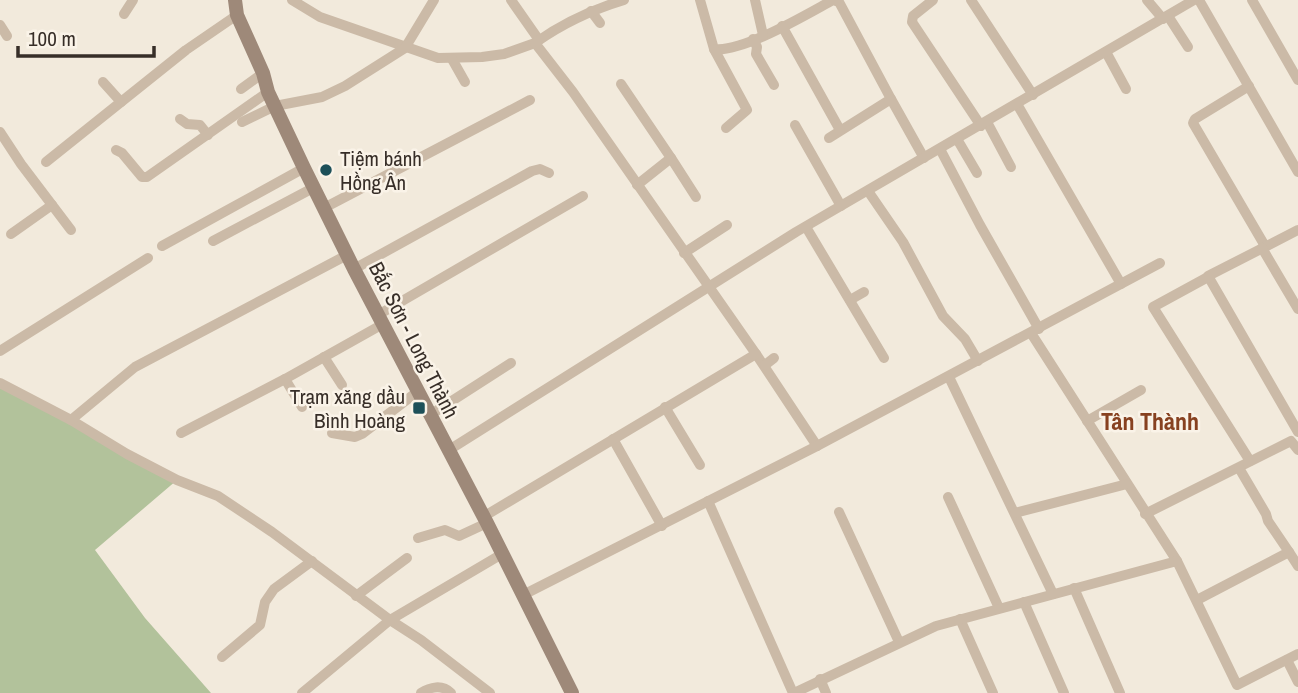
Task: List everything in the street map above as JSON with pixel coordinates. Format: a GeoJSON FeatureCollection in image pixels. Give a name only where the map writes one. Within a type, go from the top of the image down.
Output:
{"type":"FeatureCollection","features":[{"type":"Feature","properties":{"kind":"main road","name":"Bắc Sơn - Long Thành"},"geometry":{"type":"LineString","coordinates":[[236,7],[272,99],[313,188],[572,693]]}},
{"type":"Feature","properties":{"kind":"street"},"geometry":{"type":"LineString","coordinates":[[124,13],[133,0]]}},
{"type":"Feature","properties":{"kind":"street"},"geometry":{"type":"LineString","coordinates":[[292,0],[320,17],[405,48],[452,59],[504,54],[537,41],[559,26],[591,11],[624,0]]}},
{"type":"Feature","properties":{"kind":"street"},"geometry":{"type":"LineString","coordinates":[[116,150],[122,153],[142,177],[147,177],[208,135],[272,99],[322,97],[345,86],[405,48],[433,0]]}},
{"type":"Feature","properties":{"kind":"street"},"geometry":{"type":"LineString","coordinates":[[511,0],[684,253],[765,365],[817,446]]}},
{"type":"Feature","properties":{"kind":"street"},"geometry":{"type":"LineString","coordinates":[[701,0],[714,49],[747,110],[726,128]]}},
{"type":"Feature","properties":{"kind":"street"},"geometry":{"type":"LineString","coordinates":[[755,0],[758,37],[755,54],[774,85]]}},
{"type":"Feature","properties":{"kind":"street"},"geometry":{"type":"LineString","coordinates":[[810,0],[811,12]]}},
{"type":"Feature","properties":{"kind":"street"},"geometry":{"type":"LineString","coordinates":[[714,49],[727,49],[782,26],[833,0],[839,2],[924,158]]}},
{"type":"Feature","properties":{"kind":"street"},"geometry":{"type":"LineString","coordinates":[[971,0],[1033,95]]}},
{"type":"Feature","properties":{"kind":"street"},"geometry":{"type":"LineString","coordinates":[[1147,0],[1165,17],[1188,47]]}},
{"type":"Feature","properties":{"kind":"street"},"geometry":{"type":"LineString","coordinates":[[449,450],[806,227],[1197,0],[1298,172]]}},
{"type":"Feature","properties":{"kind":"street"},"geometry":{"type":"LineString","coordinates":[[1252,0],[1298,80]]}},
{"type":"Feature","properties":{"kind":"street"},"geometry":{"type":"LineString","coordinates":[[929,1],[913,16],[912,22],[1011,167]]}},
{"type":"Feature","properties":{"kind":"street"},"geometry":{"type":"LineString","coordinates":[[46,162],[236,7]]}},
{"type":"Feature","properties":{"kind":"street"},"geometry":{"type":"LineString","coordinates":[[591,11],[600,23]]}},
{"type":"Feature","properties":{"kind":"street"},"geometry":{"type":"LineString","coordinates":[[0,24],[7,36]]}},
{"type":"Feature","properties":{"kind":"street"},"geometry":{"type":"LineString","coordinates":[[782,26],[840,130]]}},
{"type":"Feature","properties":{"kind":"street"},"geometry":{"type":"LineString","coordinates":[[1106,52],[1126,89]]}},
{"type":"Feature","properties":{"kind":"street"},"geometry":{"type":"LineString","coordinates":[[452,59],[465,82]]}},
{"type":"Feature","properties":{"kind":"street"},"geometry":{"type":"LineString","coordinates":[[241,89],[263,73]]}},
{"type":"Feature","properties":{"kind":"street"},"geometry":{"type":"LineString","coordinates":[[103,82],[121,102]]}},
{"type":"Feature","properties":{"kind":"street"},"geometry":{"type":"LineString","coordinates":[[621,84],[696,197]]}},
{"type":"Feature","properties":{"kind":"street"},"geometry":{"type":"LineString","coordinates":[[1249,86],[1195,119],[1193,123],[1298,309]]}},
{"type":"Feature","properties":{"kind":"street"},"geometry":{"type":"LineString","coordinates":[[242,122],[272,99]]}},
{"type":"Feature","properties":{"kind":"street"},"geometry":{"type":"LineString","coordinates":[[829,138],[891,99]]}},
{"type":"Feature","properties":{"kind":"street"},"geometry":{"type":"LineString","coordinates":[[324,208],[530,100]]}},
{"type":"Feature","properties":{"kind":"street"},"geometry":{"type":"LineString","coordinates":[[1017,104],[1121,284]]}},
{"type":"Feature","properties":{"kind":"street"},"geometry":{"type":"LineString","coordinates":[[180,119],[187,124],[200,125],[208,135]]}},
{"type":"Feature","properties":{"kind":"street"},"geometry":{"type":"LineString","coordinates":[[795,125],[841,206]]}},
{"type":"Feature","properties":{"kind":"street"},"geometry":{"type":"LineString","coordinates":[[0,132],[71,230]]}},
{"type":"Feature","properties":{"kind":"street"},"geometry":{"type":"LineString","coordinates":[[957,139],[977,173]]}},
{"type":"Feature","properties":{"kind":"street"},"geometry":{"type":"LineString","coordinates":[[940,149],[1035,331],[1087,421],[1177,561],[1238,689],[1298,654]]}},
{"type":"Feature","properties":{"kind":"street"},"geometry":{"type":"LineString","coordinates":[[637,185],[671,158]]}},
{"type":"Feature","properties":{"kind":"street"},"geometry":{"type":"LineString","coordinates":[[162,246],[304,168]]}},
{"type":"Feature","properties":{"kind":"street"},"geometry":{"type":"LineString","coordinates":[[71,420],[135,367],[532,171],[540,169],[549,173]]}},
{"type":"Feature","properties":{"kind":"street"},"geometry":{"type":"LineString","coordinates":[[213,241],[313,188]]}},
{"type":"Feature","properties":{"kind":"street"},"geometry":{"type":"LineString","coordinates":[[868,191],[903,243],[939,309],[965,339],[978,361]]}},
{"type":"Feature","properties":{"kind":"street"},"geometry":{"type":"LineString","coordinates":[[181,433],[324,357],[381,319],[583,196]]}},
{"type":"Feature","properties":{"kind":"street"},"geometry":{"type":"LineString","coordinates":[[11,234],[52,205]]}},
{"type":"Feature","properties":{"kind":"street"},"geometry":{"type":"LineString","coordinates":[[684,253],[727,225]]}},
{"type":"Feature","properties":{"kind":"street"},"geometry":{"type":"LineString","coordinates":[[806,227],[884,358]]}},
{"type":"Feature","properties":{"kind":"street"},"geometry":{"type":"LineString","coordinates":[[1250,461],[1153,307],[1298,230]]}},
{"type":"Feature","properties":{"kind":"street"},"geometry":{"type":"LineString","coordinates":[[2,346],[148,258]]}},
{"type":"Feature","properties":{"kind":"street"},"geometry":{"type":"LineString","coordinates":[[523,595],[817,446],[1160,263]]}},
{"type":"Feature","properties":{"kind":"street"},"geometry":{"type":"LineString","coordinates":[[1145,514],[1296,440],[1208,276]]}},
{"type":"Feature","properties":{"kind":"street"},"geometry":{"type":"LineString","coordinates":[[849,300],[864,292]]}},
{"type":"Feature","properties":{"kind":"street"},"geometry":{"type":"LineString","coordinates":[[418,538],[445,530],[459,536],[612,439],[755,354]]}},
{"type":"Feature","properties":{"kind":"street"},"geometry":{"type":"LineString","coordinates":[[324,357],[342,385]]}},
{"type":"Feature","properties":{"kind":"street"},"geometry":{"type":"LineString","coordinates":[[765,365],[774,358]]}},
{"type":"Feature","properties":{"kind":"street"},"geometry":{"type":"LineString","coordinates":[[430,415],[512,363]]}},
{"type":"Feature","properties":{"kind":"street"},"geometry":{"type":"LineString","coordinates":[[949,377],[1053,594]]}},
{"type":"Feature","properties":{"kind":"street"},"geometry":{"type":"LineString","coordinates":[[285,379],[302,407]]}},
{"type":"Feature","properties":{"kind":"street"},"geometry":{"type":"LineString","coordinates":[[0,382],[167,474],[218,496],[312,561],[490,693]]}},
{"type":"Feature","properties":{"kind":"street"},"geometry":{"type":"LineString","coordinates":[[1087,421],[1141,390]]}},
{"type":"Feature","properties":{"kind":"street"},"geometry":{"type":"LineString","coordinates":[[332,433],[355,436],[362,434],[417,392]]}},
{"type":"Feature","properties":{"kind":"street"},"geometry":{"type":"LineString","coordinates":[[665,407],[700,465]]}},
{"type":"Feature","properties":{"kind":"street"},"geometry":{"type":"LineString","coordinates":[[612,439],[662,526]]}},
{"type":"Feature","properties":{"kind":"street"},"geometry":{"type":"LineString","coordinates":[[1239,468],[1268,521],[1298,566]]}},
{"type":"Feature","properties":{"kind":"street"},"geometry":{"type":"LineString","coordinates":[[1015,513],[1127,484]]}},
{"type":"Feature","properties":{"kind":"street"},"geometry":{"type":"LineString","coordinates":[[948,497],[999,608]]}},
{"type":"Feature","properties":{"kind":"street"},"geometry":{"type":"LineString","coordinates":[[708,501],[794,693],[936,626],[1177,561]]}},
{"type":"Feature","properties":{"kind":"street"},"geometry":{"type":"LineString","coordinates":[[839,512],[899,642]]}},
{"type":"Feature","properties":{"kind":"street"},"geometry":{"type":"LineString","coordinates":[[1197,600],[1289,552]]}},
{"type":"Feature","properties":{"kind":"street"},"geometry":{"type":"LineString","coordinates":[[302,693],[390,620],[502,554]]}},
{"type":"Feature","properties":{"kind":"street"},"geometry":{"type":"LineString","coordinates":[[356,596],[407,558]]}},
{"type":"Feature","properties":{"kind":"street"},"geometry":{"type":"LineString","coordinates":[[222,657],[260,625],[265,602],[274,589],[312,561]]}},
{"type":"Feature","properties":{"kind":"street"},"geometry":{"type":"LineString","coordinates":[[1074,588],[1120,693]]}},
{"type":"Feature","properties":{"kind":"street"},"geometry":{"type":"LineString","coordinates":[[1024,602],[1064,693]]}},
{"type":"Feature","properties":{"kind":"street"},"geometry":{"type":"LineString","coordinates":[[960,619],[993,693]]}},
{"type":"Feature","properties":{"kind":"street"},"geometry":{"type":"LineString","coordinates":[[1287,660],[1298,682]]}},
{"type":"Feature","properties":{"kind":"street"},"geometry":{"type":"LineString","coordinates":[[820,680],[827,693]]}},
{"type":"Feature","properties":{"kind":"street"},"geometry":{"type":"LineString","coordinates":[[421,693],[428,688],[437,687],[450,693]]}},
{"type":"Feature","properties":{"kind":"green space"},"geometry":{"type":"Polygon","coordinates":[[[0,382],[177,480],[95,550],[145,618],[211,693],[0,693],[0,382]]]}},
{"type":"Feature","properties":{"kind":"place","name":"Tiệm bánh Hồng Ân"},"geometry":{"type":"Point","coordinates":[326,170]}},
{"type":"Feature","properties":{"kind":"place","name":"Trạm xăng dầu Bình Hoàng"},"geometry":{"type":"Point","coordinates":[419,408]}},
{"type":"Feature","properties":{"kind":"district","name":"Tân Thành"},"geometry":{"type":"Point","coordinates":[1150,421]}}]}
